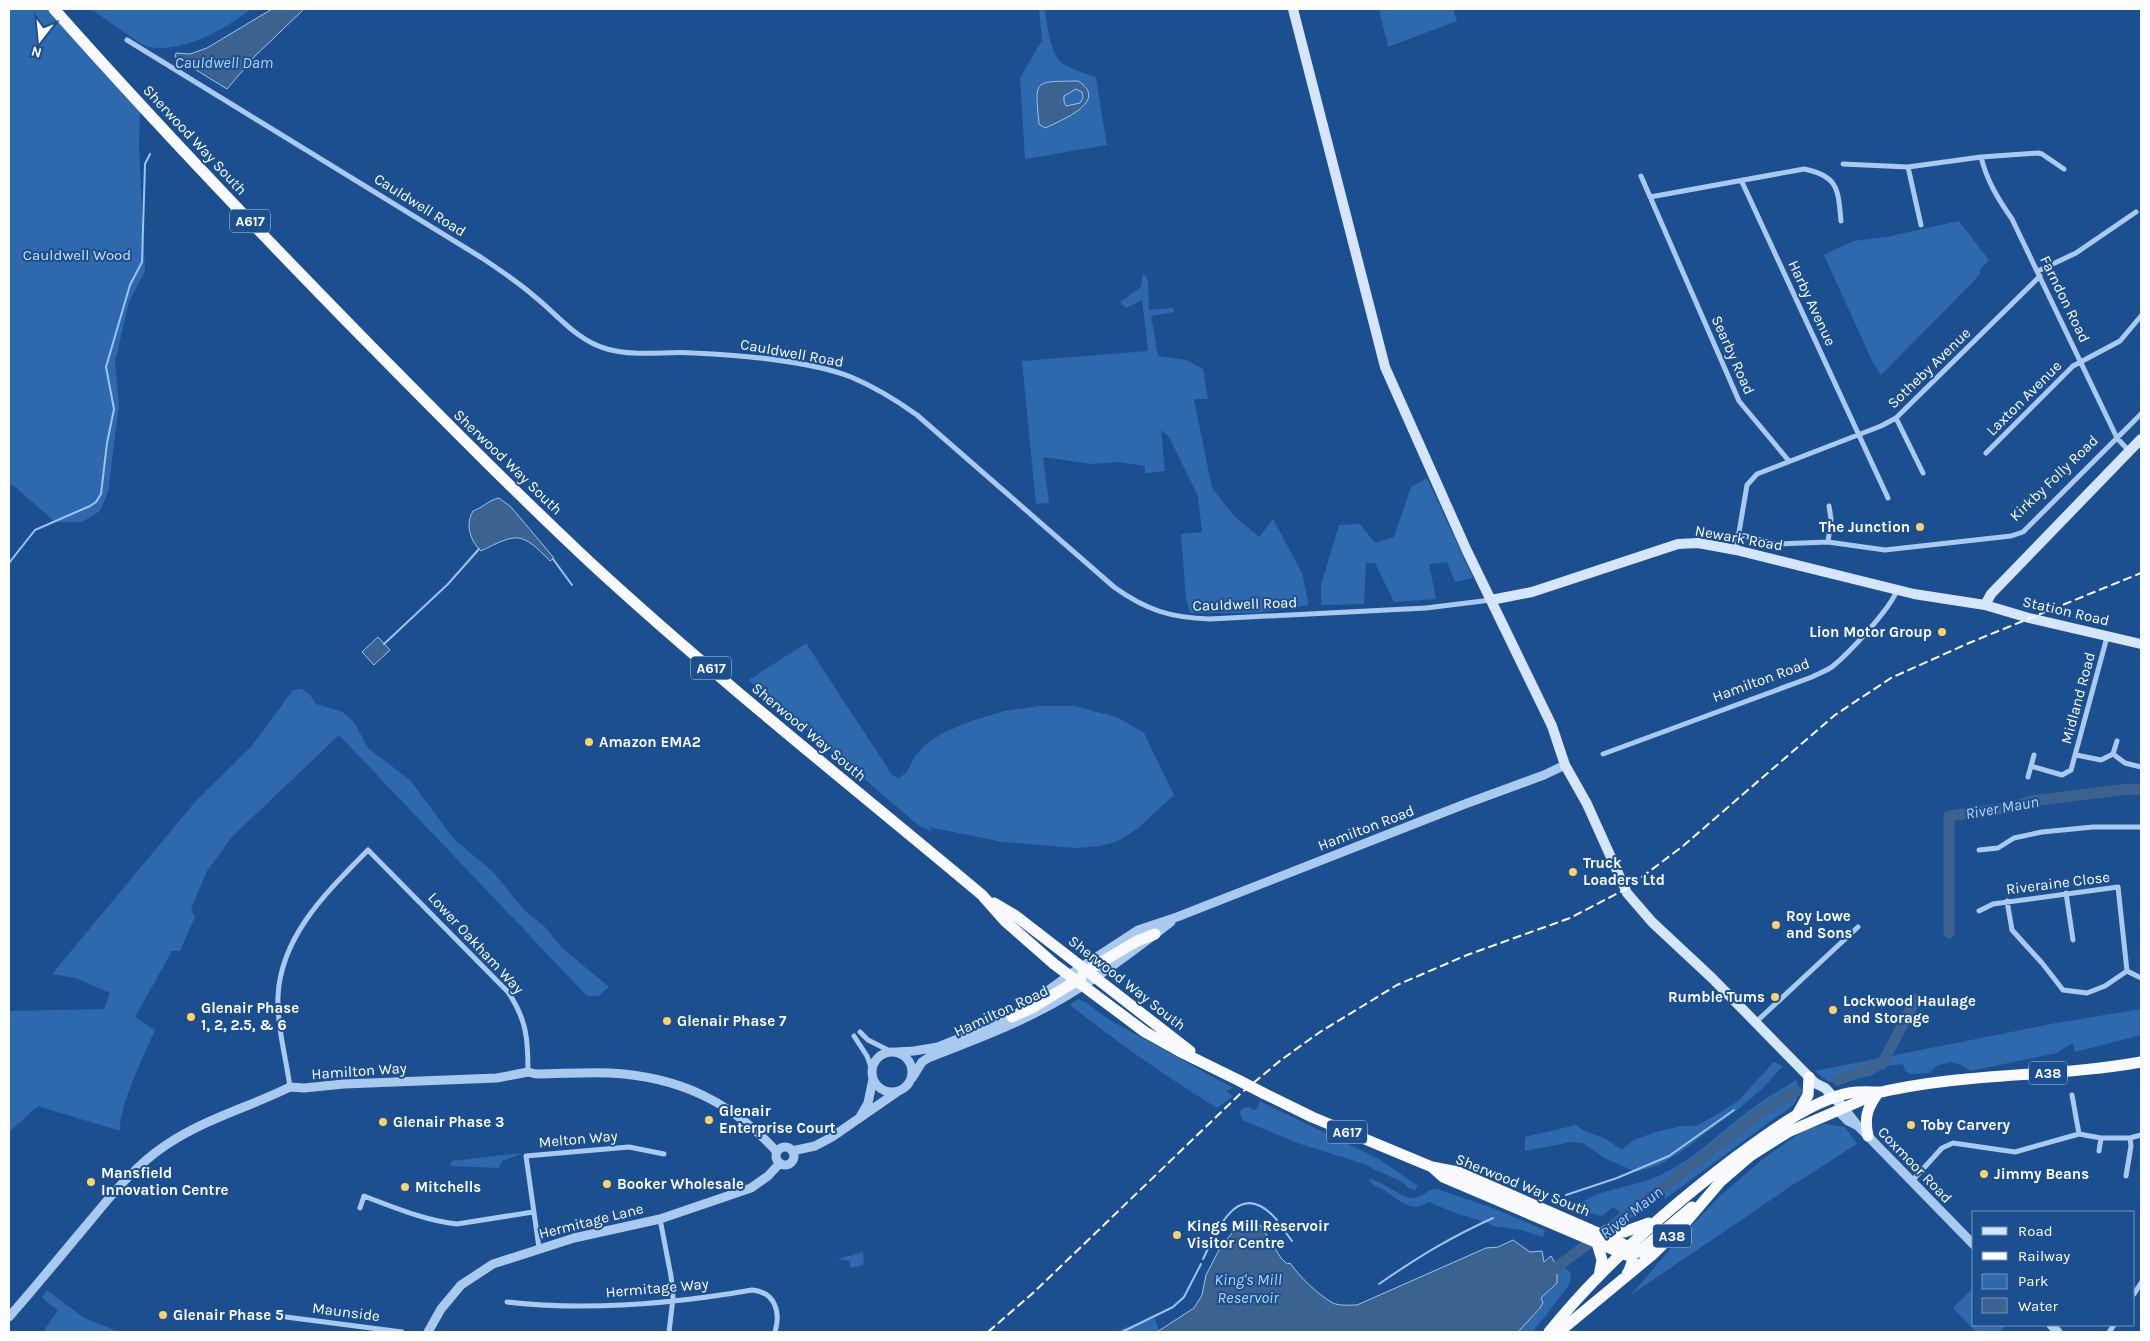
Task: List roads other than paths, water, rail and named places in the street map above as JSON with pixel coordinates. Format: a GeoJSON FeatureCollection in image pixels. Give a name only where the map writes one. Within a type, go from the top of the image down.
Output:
{"type":"FeatureCollection","features":[{"type":"Feature","properties":{"kind":"highway","name":"Sherwood Way South"},"geometry":{"type":"LineString","coordinates":[[54,9],[167,134],[292,265],[498,474],[593,564],[788,734],[982,895],[1016,916],[1081,976],[1168,1040],[1179,1051],[1312,1117],[1432,1167],[1443,1177],[1545,1214],[1593,1230],[1615,1235]]}},
{"type":"Feature","properties":{"kind":"highway","name":"Sherwood Way South"},"geometry":{"type":"LineString","coordinates":[[982,895],[1004,921],[1204,1062]]}},
{"type":"Feature","properties":{"kind":"highway"},"geometry":{"type":"LineString","coordinates":[[1012,1017],[1032,1008],[1137,941],[1156,934]]}},
{"type":"Feature","properties":{"kind":"highway","name":"A38"},"geometry":{"type":"LineString","coordinates":[[1559,1332],[1668,1240],[1732,1171],[1768,1143],[1852,1093],[1879,1092],[1955,1080],[2063,1072],[2141,1062]]}},
{"type":"Feature","properties":{"kind":"highway"},"geometry":{"type":"LineString","coordinates":[[1796,1116],[1808,1095],[1812,1080]]}},
{"type":"Feature","properties":{"kind":"highway"},"geometry":{"type":"LineString","coordinates":[[1868,1136],[1866,1114],[1879,1092]]}},
{"type":"Feature","properties":{"kind":"highway","name":"A38"},"geometry":{"type":"LineString","coordinates":[[1549,1332],[1599,1276],[1628,1252],[1660,1218],[1750,1147],[1796,1116],[1836,1104]]}},
{"type":"Feature","properties":{"kind":"highway"},"geometry":{"type":"LineString","coordinates":[[1627,1274],[1632,1262],[1628,1252],[1645,1247],[1712,1192]]}},
{"type":"Feature","properties":{"kind":"highway","name":"Sherwood Way South"},"geometry":{"type":"LineString","coordinates":[[1545,1214],[1599,1245],[1628,1252]]}},
{"type":"Feature","properties":{"kind":"highway","name":"A617"},"geometry":{"type":"LineString","coordinates":[[1628,1252],[1615,1235],[1660,1218]]}},
{"type":"Feature","properties":{"kind":"highway"},"geometry":{"type":"LineString","coordinates":[[1599,1245],[1602,1260],[1599,1276]]}},
{"type":"Feature","properties":{"kind":"main road"},"geometry":{"type":"LineString","coordinates":[[1293,9],[1385,367],[1467,551],[1552,726],[1565,765],[1587,804],[1627,893],[1652,922],[1756,1022],[1812,1080],[1824,1088],[1836,1104]]}},
{"type":"Feature","properties":{"kind":"main road"},"geometry":{"type":"LineString","coordinates":[[1985,606],[1991,594],[2141,439]]}},
{"type":"Feature","properties":{"kind":"main road","name":"Newark Road"},"geometry":{"type":"LineString","coordinates":[[1491,600],[1532,592],[1678,544],[1698,543],[1736,550],[1897,590],[1948,601],[1985,606]]}},
{"type":"Feature","properties":{"kind":"main road","name":"Station Road"},"geometry":{"type":"LineString","coordinates":[[1985,606],[2002,612],[2141,644]]}},
{"type":"Feature","properties":{"kind":"street","name":"Cauldwell Road"},"geometry":{"type":"LineString","coordinates":[[127,40],[482,258],[522,286],[584,340],[608,349],[640,354],[691,352],[728,355],[820,368],[850,377],[891,396],[917,415],[1114,587],[1135,602],[1165,614],[1184,618],[1210,619],[1426,608],[1491,600]]}},
{"type":"Feature","properties":{"kind":"street"},"geometry":{"type":"LineString","coordinates":[[1843,164],[1908,167],[1981,157],[2038,152],[2064,169]]}},
{"type":"Feature","properties":{"kind":"street","name":"Farndon Road"},"geometry":{"type":"LineString","coordinates":[[1981,157],[1988,181],[1996,197],[2012,219],[2117,438],[2130,451]]}},
{"type":"Feature","properties":{"kind":"street"},"geometry":{"type":"LineString","coordinates":[[1908,167],[1921,225]]}},
{"type":"Feature","properties":{"kind":"street"},"geometry":{"type":"LineString","coordinates":[[1650,197],[1742,182],[1804,169],[1815,171],[1834,182],[1837,188],[1841,221]]}},
{"type":"Feature","properties":{"kind":"street","name":"Searby Road"},"geometry":{"type":"LineString","coordinates":[[1641,176],[1739,402],[1789,461]]}},
{"type":"Feature","properties":{"kind":"street","name":"Harby Avenue"},"geometry":{"type":"LineString","coordinates":[[1742,182],[1888,498]]}},
{"type":"Feature","properties":{"kind":"street","name":"Sotheby Avenue"},"geometry":{"type":"LineString","coordinates":[[1789,461],[1859,435],[1896,418],[2039,274],[2076,253],[2136,212]]}},
{"type":"Feature","properties":{"kind":"street","name":"Laxton Avenue"},"geometry":{"type":"LineString","coordinates":[[1986,453],[2073,366],[2120,340],[2141,316]]}},
{"type":"Feature","properties":{"kind":"street","name":"Kirkby Folly Road"},"geometry":{"type":"LineString","coordinates":[[1946,543],[2011,536],[2023,532],[2141,414]]}},
{"type":"Feature","properties":{"kind":"street"},"geometry":{"type":"LineString","coordinates":[[1896,418],[1922,474]]}},
{"type":"Feature","properties":{"kind":"street"},"geometry":{"type":"LineString","coordinates":[[1736,550],[1747,485],[1757,474],[1789,461]]}},
{"type":"Feature","properties":{"kind":"street"},"geometry":{"type":"LineString","coordinates":[[1828,542],[1831,519],[1829,506]]}},
{"type":"Feature","properties":{"kind":"street","name":"Newark Road"},"geometry":{"type":"LineString","coordinates":[[1738,534],[1775,544],[1828,542],[1885,550],[1946,543]]}},
{"type":"Feature","properties":{"kind":"street","name":"Hamilton Road"},"geometry":{"type":"LineString","coordinates":[[1603,754],[1812,677],[1832,667],[1895,597],[1897,590]]}},
{"type":"Feature","properties":{"kind":"street","name":"Midland Road"},"geometry":{"type":"LineString","coordinates":[[2031,766],[2062,775],[2072,770],[2107,636]]}},
{"type":"Feature","properties":{"kind":"street"},"geometry":{"type":"LineString","coordinates":[[2076,755],[2101,760],[2113,754],[2117,741]]}},
{"type":"Feature","properties":{"kind":"street"},"geometry":{"type":"LineString","coordinates":[[2113,754],[2125,763],[2141,767]]}},
{"type":"Feature","properties":{"kind":"street"},"geometry":{"type":"LineString","coordinates":[[2028,776],[2034,755]]}},
{"type":"Feature","properties":{"kind":"street","name":"Hamilton Road"},"geometry":{"type":"LineString","coordinates":[[792,1151],[815,1146],[860,1118],[908,1085],[922,1062],[928,1058],[991,1034],[1031,1015],[1138,930],[1177,917],[1464,804],[1544,775],[1565,765]]}},
{"type":"Feature","properties":{"kind":"street"},"geometry":{"type":"LineString","coordinates":[[1979,850],[1998,848],[2014,838],[2042,832],[2093,827],[2141,827]]}},
{"type":"Feature","properties":{"kind":"street"},"geometry":{"type":"LineString","coordinates":[[1985,841],[1986,849]]}},
{"type":"Feature","properties":{"kind":"street","name":"Lower Oakham Way"},"geometry":{"type":"LineString","coordinates":[[290,1087],[278,999],[284,964],[292,942],[305,918],[368,850],[508,992],[519,1008],[525,1026],[528,1042],[528,1072]]}},
{"type":"Feature","properties":{"kind":"street","name":"Riveraine Close"},"geometry":{"type":"LineString","coordinates":[[1979,911],[1993,904],[2007,901],[2118,887],[2127,971]]}},
{"type":"Feature","properties":{"kind":"street"},"geometry":{"type":"LineString","coordinates":[[2066,894],[2073,940]]}},
{"type":"Feature","properties":{"kind":"street"},"geometry":{"type":"LineString","coordinates":[[2007,901],[2012,930],[2063,990],[2087,993],[2106,986],[2127,971],[2141,978]]}},
{"type":"Feature","properties":{"kind":"street","name":"Hamilton Road"},"geometry":{"type":"LineString","coordinates":[[1156,934],[1177,917]]}},
{"type":"Feature","properties":{"kind":"street"},"geometry":{"type":"LineString","coordinates":[[1756,1022],[1858,928]]}},
{"type":"Feature","properties":{"kind":"street","name":"Hamilton Road"},"geometry":{"type":"LineString","coordinates":[[894,1052],[938,1047],[1012,1017]]}},
{"type":"Feature","properties":{"kind":"street"},"geometry":{"type":"LineString","coordinates":[[860,1032],[868,1040],[904,1055],[912,1069],[912,1078]]}},
{"type":"Feature","properties":{"kind":"street"},"geometry":{"type":"LineString","coordinates":[[854,1036],[867,1056],[872,1075],[881,1089],[897,1092]]}},
{"type":"Feature","properties":{"kind":"street"},"geometry":{"type":"LineString","coordinates":[[860,1118],[868,1103],[872,1075],[877,1058],[884,1053],[894,1052]]}},
{"type":"Feature","properties":{"kind":"street","name":"Hamilton Way"},"geometry":{"type":"LineString","coordinates":[[9,1317],[116,1190],[148,1159],[166,1146],[214,1118],[290,1087],[304,1088],[344,1084],[497,1078],[528,1072],[536,1074],[608,1073],[644,1076],[682,1086],[730,1110],[749,1124],[777,1152]]}},
{"type":"Feature","properties":{"kind":"street"},"geometry":{"type":"LineString","coordinates":[[2072,1094],[2079,1134]]}},
{"type":"Feature","properties":{"kind":"street","name":"Coxmoor Road"},"geometry":{"type":"LineString","coordinates":[[1836,1104],[1848,1121],[1858,1126],[1972,1242]]}},
{"type":"Feature","properties":{"kind":"street"},"geometry":{"type":"LineString","coordinates":[[1912,1181],[1942,1148],[1953,1144],[2015,1152],[2079,1134],[2101,1138],[2130,1138],[2141,1135]]}},
{"type":"Feature","properties":{"kind":"street"},"geometry":{"type":"LineString","coordinates":[[2100,1151],[2101,1138]]}},
{"type":"Feature","properties":{"kind":"street"},"geometry":{"type":"LineString","coordinates":[[2126,1176],[2131,1146],[2130,1138]]}},
{"type":"Feature","properties":{"kind":"street","name":"Melton Way"},"geometry":{"type":"LineString","coordinates":[[539,1248],[526,1156],[629,1147],[664,1154]]}},
{"type":"Feature","properties":{"kind":"street"},"geometry":{"type":"LineString","coordinates":[[784,1147],[792,1151],[793,1158],[790,1163],[784,1165],[776,1159],[777,1152],[784,1147]]}},
{"type":"Feature","properties":{"kind":"street","name":"Hermitage Lane"},"geometry":{"type":"LineString","coordinates":[[428,1332],[440,1309],[461,1285],[493,1264],[574,1238],[660,1219],[752,1188],[768,1176],[780,1163]]}},
{"type":"Feature","properties":{"kind":"street"},"geometry":{"type":"LineString","coordinates":[[360,1208],[364,1196],[448,1223],[457,1224],[533,1212]]}},
{"type":"Feature","properties":{"kind":"street"},"geometry":{"type":"LineString","coordinates":[[660,1219],[671,1276],[670,1332]]}},
{"type":"Feature","properties":{"kind":"street","name":"Hermitage Way"},"geometry":{"type":"LineString","coordinates":[[507,1302],[542,1306],[646,1304],[759,1290],[770,1297],[776,1307],[778,1322],[775,1332]]}},
{"type":"Feature","properties":{"kind":"street","name":"Maunside"},"geometry":{"type":"LineString","coordinates":[[286,1317],[402,1332]]}},
{"type":"Feature","properties":{"kind":"street"},"geometry":{"type":"LineString","coordinates":[[340,1324],[340,1332]]}},
{"type":"Feature","properties":{"kind":"water","name":"Cauldwell Dam"},"geometry":{"type":"Polygon","coordinates":[[[272,9],[304,9],[255,56],[227,89],[175,57],[176,53],[190,54],[207,48],[272,9]]]}},
{"type":"Feature","properties":{"kind":"water"},"geometry":{"type":"Polygon","coordinates":[[[1078,81],[1086,88],[1089,96],[1086,103],[1071,115],[1045,128],[1039,124],[1037,98],[1040,86],[1052,82],[1078,81]],[[1076,89],[1064,96],[1066,106],[1080,103],[1083,98],[1082,92],[1076,89]]]}},
{"type":"Feature","properties":{"kind":"water"},"geometry":{"type":"Polygon","coordinates":[[[499,498],[511,507],[554,558],[550,561],[532,544],[518,538],[511,538],[481,551],[477,547],[469,527],[473,511],[499,498]]]}},
{"type":"Feature","properties":{"kind":"water"},"geometry":{"type":"Polygon","coordinates":[[[378,637],[390,650],[374,665],[362,652],[378,637]]]}},
{"type":"Feature","properties":{"kind":"water","name":"King's Mill Reservoir"},"geometry":{"type":"Polygon","coordinates":[[[1249,1221],[1261,1226],[1281,1258],[1287,1264],[1290,1263],[1309,1285],[1338,1305],[1357,1305],[1486,1248],[1498,1247],[1513,1240],[1530,1252],[1542,1251],[1544,1262],[1551,1256],[1557,1267],[1557,1283],[1541,1298],[1543,1303],[1540,1308],[1518,1332],[1157,1332],[1194,1308],[1202,1295],[1206,1275],[1220,1248],[1236,1228],[1249,1221]]]}},
{"type":"Feature","properties":{"kind":"waterway"},"geometry":{"type":"LineString","coordinates":[[9,563],[35,530],[90,506],[96,502],[101,494],[107,443],[114,409],[106,367],[130,285],[142,262],[145,164],[150,154]]}},
{"type":"Feature","properties":{"kind":"waterway"},"geometry":{"type":"LineString","coordinates":[[384,644],[448,584],[479,549]]}},
{"type":"Feature","properties":{"kind":"waterway"},"geometry":{"type":"LineString","coordinates":[[553,559],[572,585]]}},
{"type":"Feature","properties":{"kind":"waterway","name":"River Maun"},"geometry":{"type":"LineString","coordinates":[[1949,933],[1949,816],[2013,807],[2031,801],[2129,789],[2141,790]]}},
{"type":"Feature","properties":{"kind":"waterway","name":"River Maun"},"geometry":{"type":"LineString","coordinates":[[1837,1080],[1882,1064],[1916,999]]}},
{"type":"Feature","properties":{"kind":"waterway","name":"River Maun"},"geometry":{"type":"LineString","coordinates":[[1546,1275],[1749,1121],[1796,1091]]}},
{"type":"Feature","properties":{"kind":"waterway"},"geometry":{"type":"LineString","coordinates":[[1566,1195],[1617,1178],[1669,1156],[1734,1110]]}},
{"type":"Feature","properties":{"kind":"waterway"},"geometry":{"type":"LineString","coordinates":[[1203,1259],[1223,1221],[1231,1211],[1241,1205],[1252,1203],[1264,1208],[1277,1220]]}},
{"type":"Feature","properties":{"kind":"waterway"},"geometry":{"type":"LineString","coordinates":[[1379,1284],[1434,1248],[1493,1218]]}},
{"type":"Feature","properties":{"kind":"waterway"},"geometry":{"type":"LineString","coordinates":[[1281,1226],[1292,1241]]}},
{"type":"Feature","properties":{"kind":"waterway"},"geometry":{"type":"LineString","coordinates":[[1122,1332],[1173,1307],[1184,1297],[1201,1264]]}},
{"type":"Feature","properties":{"kind":"railway"},"geometry":{"type":"LineString","coordinates":[[988,1332],[1033,1293],[1240,1094],[1281,1060],[1320,1032],[1397,985],[1467,955],[1570,918],[1626,889],[1683,846],[1835,715],[1891,678],[1969,643],[2141,573]]}},
{"type":"Feature","properties":{"kind":"place","name":"The Junction"},"geometry":{"type":"Point","coordinates":[1920,527]}},
{"type":"Feature","properties":{"kind":"place","name":"Lion Motor Group"},"geometry":{"type":"Point","coordinates":[1942,632]}},
{"type":"Feature","properties":{"kind":"place","name":"Amazon EMA2"},"geometry":{"type":"Point","coordinates":[589,742]}},
{"type":"Feature","properties":{"kind":"place","name":"Truck Loaders Ltd"},"geometry":{"type":"Point","coordinates":[1573,872]}},
{"type":"Feature","properties":{"kind":"place","name":"Roy Lowe and Sons"},"geometry":{"type":"Point","coordinates":[1776,925]}},
{"type":"Feature","properties":{"kind":"place","name":"Rumble Tums"},"geometry":{"type":"Point","coordinates":[1775,997]}},
{"type":"Feature","properties":{"kind":"place","name":"Lockwood Haulage and Storage"},"geometry":{"type":"Point","coordinates":[1833,1010]}},
{"type":"Feature","properties":{"kind":"place","name":"Glenair Phase 1, 2, 2.5, & 6"},"geometry":{"type":"Point","coordinates":[191,1017]}},
{"type":"Feature","properties":{"kind":"place","name":"Glenair Phase 7"},"geometry":{"type":"Point","coordinates":[667,1021]}},
{"type":"Feature","properties":{"kind":"place","name":"Glenair Enterprise Court"},"geometry":{"type":"Point","coordinates":[709,1120]}},
{"type":"Feature","properties":{"kind":"place","name":"Glenair Phase 3"},"geometry":{"type":"Point","coordinates":[383,1122]}},
{"type":"Feature","properties":{"kind":"place","name":"Toby Carvery"},"geometry":{"type":"Point","coordinates":[1911,1125]}},
{"type":"Feature","properties":{"kind":"place","name":"Jimmy Beans"},"geometry":{"type":"Point","coordinates":[1984,1174]}},
{"type":"Feature","properties":{"kind":"place","name":"Mansfield Innovation Centre"},"geometry":{"type":"Point","coordinates":[91,1182]}},
{"type":"Feature","properties":{"kind":"place","name":"Booker Wholesale"},"geometry":{"type":"Point","coordinates":[607,1184]}},
{"type":"Feature","properties":{"kind":"place","name":"Mitchells"},"geometry":{"type":"Point","coordinates":[405,1187]}},
{"type":"Feature","properties":{"kind":"place","name":"Kings Mill Reservoir Visitor Centre"},"geometry":{"type":"Point","coordinates":[1177,1235]}},
{"type":"Feature","properties":{"kind":"place","name":"Glenair Phase 5"},"geometry":{"type":"Point","coordinates":[163,1315]}},
{"type":"Feature","properties":{"kind":"park label","name":"Cauldwell Wood"},"geometry":{"type":"Point","coordinates":[77,255]}}]}
